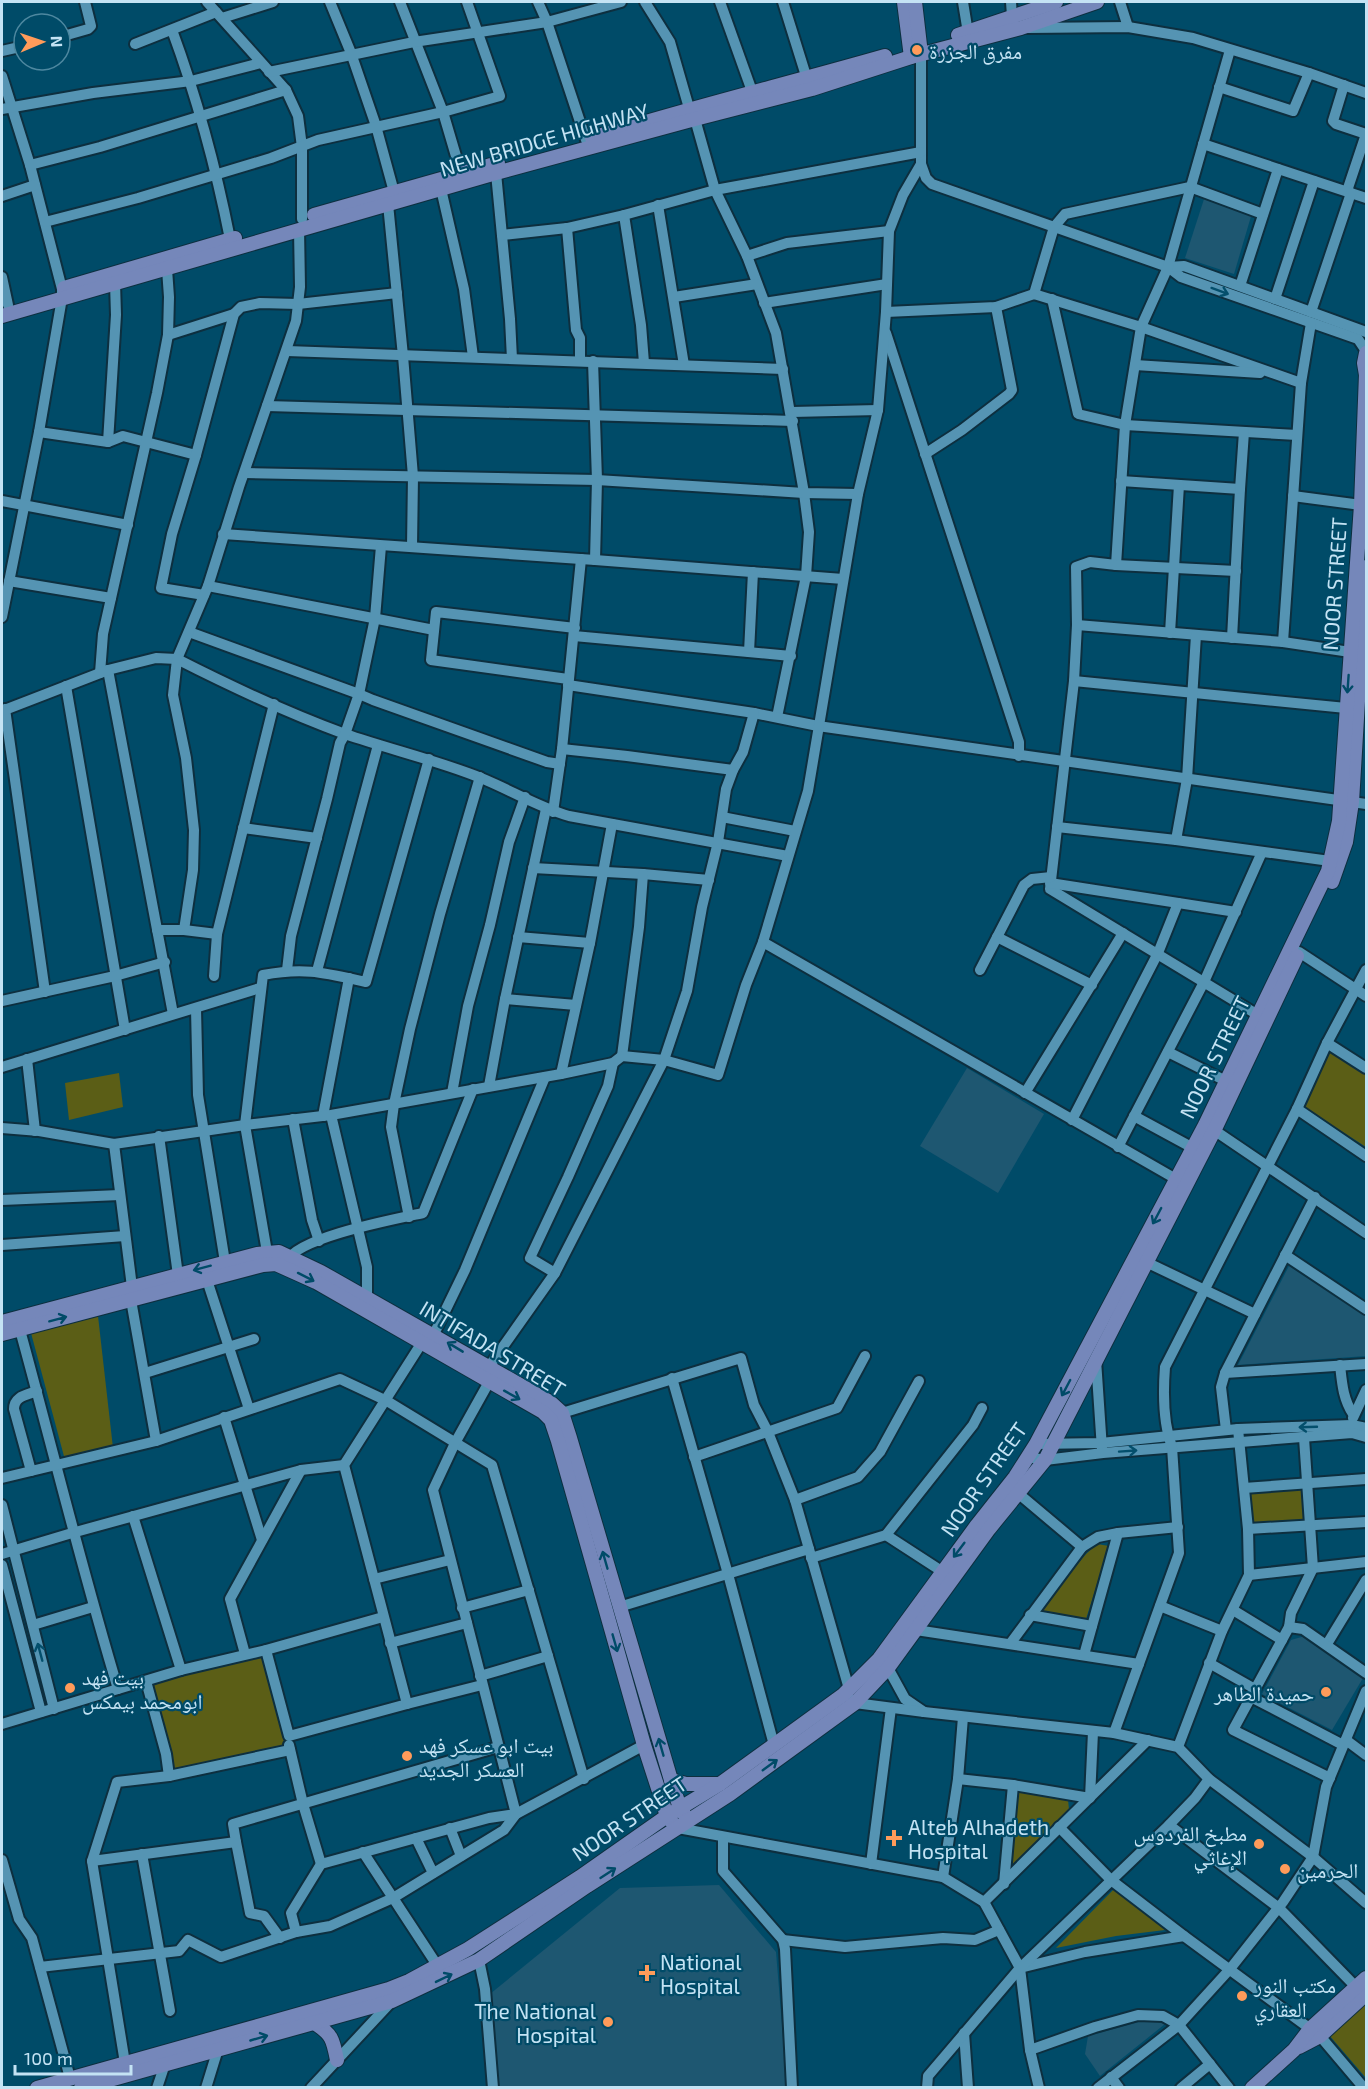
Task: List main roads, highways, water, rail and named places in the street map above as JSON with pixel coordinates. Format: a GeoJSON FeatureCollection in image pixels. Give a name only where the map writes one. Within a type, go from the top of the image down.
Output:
{"type":"FeatureCollection","features":[{"type":"Feature","properties":{"kind":"main road"},"geometry":{"type":"LineString","coordinates":[[904,2],[916,51]]}},
{"type":"Feature","properties":{"kind":"main road"},"geometry":{"type":"LineString","coordinates":[[915,2],[916,51]]}},
{"type":"Feature","properties":{"kind":"main road","name":"NEW BRIDGE HIGHWAY"},"geometry":{"type":"LineString","coordinates":[[62,293],[115,284],[167,269],[301,224],[391,198],[461,173],[692,113],[812,89],[1056,2]]}},
{"type":"Feature","properties":{"kind":"main road","name":"NEW BRIDGE HIGHWAY"},"geometry":{"type":"LineString","coordinates":[[391,198],[441,189],[807,79],[916,51],[1021,28],[1097,2]]}},
{"type":"Feature","properties":{"kind":"main road","name":"NEW BRIDGE HIGHWAY"},"geometry":{"type":"LineString","coordinates":[[4,309],[62,293],[230,239],[301,224]]}},
{"type":"Feature","properties":{"kind":"main road","name":"NOOR STREET"},"geometry":{"type":"LineString","coordinates":[[1357,705],[1350,652],[1360,504],[1366,352]]}},
{"type":"Feature","properties":{"kind":"main road","name":"NOOR STREET"},"geometry":{"type":"LineString","coordinates":[[82,2087],[313,2022],[391,1995],[479,1960],[587,1886],[687,1826],[730,1794],[849,1695],[916,1630],[989,1529],[1045,1460],[1146,1262],[1209,1128],[1299,952],[1336,873],[1347,842],[1346,801],[1357,705],[1366,567]]}},
{"type":"Feature","properties":{"kind":"main road","name":"NOOR STREET"},"geometry":{"type":"LineString","coordinates":[[883,1664],[943,1572],[1016,1477],[1036,1444],[1193,1148],[1209,1128],[1226,1081],[1328,872],[1339,821],[1346,801]]}},
{"type":"Feature","properties":{"kind":"main road","name":"INTIFADA STREET"},"geometry":{"type":"LineString","coordinates":[[2,1322],[132,1293],[207,1280],[261,1257]]}},
{"type":"Feature","properties":{"kind":"main road","name":"INTIFADA STREET"},"geometry":{"type":"LineString","coordinates":[[2,1334],[132,1293],[178,1275],[225,1262],[261,1257],[276,1264],[287,1261],[368,1298],[434,1334],[543,1412],[551,1420],[644,1745],[667,1816],[687,1826]]}},
{"type":"Feature","properties":{"kind":"main road","name":"INTIFADA STREET"},"geometry":{"type":"LineString","coordinates":[[287,1261],[317,1283],[422,1344],[550,1402],[562,1413],[670,1780],[687,1826]]}},
{"type":"Feature","properties":{"kind":"main road","name":"NOOR STREET"},"geometry":{"type":"LineString","coordinates":[[412,1986],[437,1965],[468,1949],[552,1895],[849,1695]]}},
{"type":"Feature","properties":{"kind":"main road"},"geometry":{"type":"LineString","coordinates":[[670,1780],[686,1784],[720,1784]]}},
{"type":"Feature","properties":{"kind":"main road"},"geometry":{"type":"LineString","coordinates":[[1251,2088],[1363,1986]]}},
{"type":"Feature","properties":{"kind":"main road","name":"NOOR STREET"},"geometry":{"type":"LineString","coordinates":[[37,2088],[125,2063],[391,1995]]}},
{"type":"Feature","properties":{"kind":"main road"},"geometry":{"type":"LineString","coordinates":[[313,2022],[328,2031],[334,2042],[337,2060]]}},
{"type":"Feature","properties":{"kind":"place","name":"مفرق الجزرة"},"geometry":{"type":"Point","coordinates":[917,50]}},
{"type":"Feature","properties":{"kind":"place","name":"بيت فهد ابومحمد بيمكس"},"geometry":{"type":"Point","coordinates":[70,1688]}},
{"type":"Feature","properties":{"kind":"place","name":"حميدة الطاهر"},"geometry":{"type":"Point","coordinates":[1326,1692]}},
{"type":"Feature","properties":{"kind":"place","name":"بيت ابو عسكر فهد العسكر الجديد"},"geometry":{"type":"Point","coordinates":[407,1756]}},
{"type":"Feature","properties":{"kind":"place","name":"Alteb Alhadeth Hospital"},"geometry":{"type":"Point","coordinates":[894,1838]}},
{"type":"Feature","properties":{"kind":"place","name":"مطبخ الفردوس الإغاثي"},"geometry":{"type":"Point","coordinates":[1259,1844]}},
{"type":"Feature","properties":{"kind":"place","name":"الحرمين"},"geometry":{"type":"Point","coordinates":[1285,1869]}},
{"type":"Feature","properties":{"kind":"place","name":"National Hospital"},"geometry":{"type":"Point","coordinates":[647,1973]}},
{"type":"Feature","properties":{"kind":"place","name":"مكتب النور العقاري"},"geometry":{"type":"Point","coordinates":[1242,1996]}},
{"type":"Feature","properties":{"kind":"place","name":"The National Hospital"},"geometry":{"type":"Point","coordinates":[608,2022]}}]}
